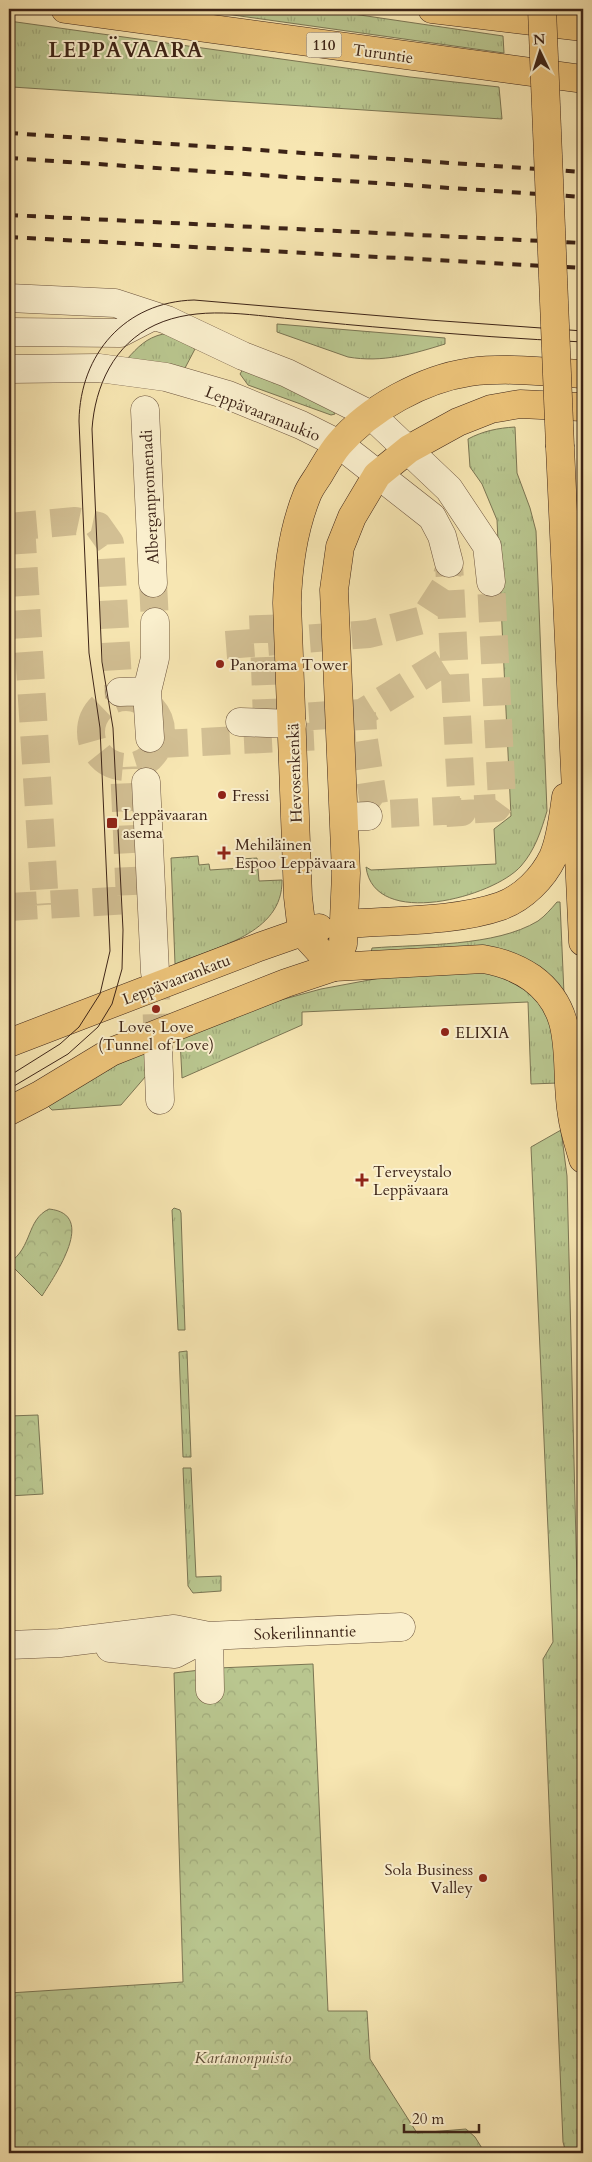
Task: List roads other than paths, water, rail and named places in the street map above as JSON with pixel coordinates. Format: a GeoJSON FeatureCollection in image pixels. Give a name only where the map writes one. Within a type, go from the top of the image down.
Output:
{"type":"FeatureCollection","features":[{"type":"Feature","properties":{"kind":"main road","name":"Turuntie"},"geometry":{"type":"LineString","coordinates":[[65,9],[583,79]]}},
{"type":"Feature","properties":{"kind":"main road"},"geometry":{"type":"LineString","coordinates":[[432,9],[583,27]]}},
{"type":"Feature","properties":{"kind":"main road"},"geometry":{"type":"LineString","coordinates":[[542,9],[583,942]]}},
{"type":"Feature","properties":{"kind":"main road","name":"Hevosenkenkä"},"geometry":{"type":"LineString","coordinates":[[302,932],[298,896],[288,568],[295,530],[307,493],[339,444],[371,415],[400,397],[436,382],[468,373],[505,370],[583,374]]}},
{"type":"Feature","properties":{"kind":"main road"},"geometry":{"type":"LineString","coordinates":[[334,968],[344,944],[356,816],[335,625],[336,568],[346,530],[378,475],[409,448],[458,422],[490,410],[520,404],[583,407]]}},
{"type":"Feature","properties":{"kind":"main road","name":"Leppävaarankatu"},"geometry":{"type":"LineString","coordinates":[[9,1043],[302,932],[345,924],[446,916],[483,911],[502,906],[524,894],[537,881],[553,857],[562,828],[574,734]]}},
{"type":"Feature","properties":{"kind":"main road"},"geometry":{"type":"LineString","coordinates":[[302,932],[334,968]]}},
{"type":"Feature","properties":{"kind":"main road"},"geometry":{"type":"LineString","coordinates":[[9,1111],[40,1095],[111,1052],[286,983],[334,968],[483,959],[506,963],[544,987],[557,1002],[564,1024],[572,1115],[583,1159]]}},
{"type":"Feature","properties":{"kind":"street"},"geometry":{"type":"LineString","coordinates":[[9,298],[115,303],[179,324],[243,356],[287,374],[371,415],[409,448],[449,489],[487,546],[491,582]]}},
{"type":"Feature","properties":{"kind":"street"},"geometry":{"type":"LineString","coordinates":[[9,332],[120,333],[152,316]]}},
{"type":"Feature","properties":{"kind":"street"},"geometry":{"type":"LineString","coordinates":[[228,395],[230,378],[236,363],[243,356]]}},
{"type":"Feature","properties":{"kind":"street","name":"Leppävaaranaukio"},"geometry":{"type":"LineString","coordinates":[[9,369],[51,367],[127,370],[166,377],[228,395],[301,425],[339,444],[432,517],[442,536],[449,563],[453,554],[449,489]]}},
{"type":"Feature","properties":{"kind":"street","name":"Alberganpromenadi"},"geometry":{"type":"LineString","coordinates":[[145,410],[153,583]]}},
{"type":"Feature","properties":{"kind":"street"},"geometry":{"type":"LineString","coordinates":[[150,738],[147,690],[155,658],[155,622]]}},
{"type":"Feature","properties":{"kind":"street"},"geometry":{"type":"LineString","coordinates":[[120,692],[147,690]]}},
{"type":"Feature","properties":{"kind":"street"},"geometry":{"type":"LineString","coordinates":[[240,722],[292,724]]}},
{"type":"Feature","properties":{"kind":"street"},"geometry":{"type":"LineString","coordinates":[[146,782],[154,972]]}},
{"type":"Feature","properties":{"kind":"street"},"geometry":{"type":"LineString","coordinates":[[158,1047],[160,1100]]}},
{"type":"Feature","properties":{"kind":"street","name":"Sokerilinnantie"},"geometry":{"type":"LineString","coordinates":[[9,1645],[60,1643],[175,1654],[209,1636],[401,1627]]}},
{"type":"Feature","properties":{"kind":"street"},"geometry":{"type":"LineString","coordinates":[[209,1636],[210,1690]]}},
{"type":"Feature","properties":{"kind":"tunnel"},"geometry":{"type":"LineString","coordinates":[[9,527],[75,521],[98,526],[110,543],[119,698]]}},
{"type":"Feature","properties":{"kind":"tunnel"},"geometry":{"type":"LineString","coordinates":[[21,526],[45,905]]}},
{"type":"Feature","properties":{"kind":"tunnel"},"geometry":{"type":"LineString","coordinates":[[446,813],[462,812],[449,563]]}},
{"type":"Feature","properties":{"kind":"tunnel"},"geometry":{"type":"LineString","coordinates":[[226,645],[369,634],[423,620],[445,586],[448,571]]}},
{"type":"Feature","properties":{"kind":"tunnel"},"geometry":{"type":"LineString","coordinates":[[160,744],[363,734],[374,804],[388,814],[496,808],[502,800],[491,582]]}},
{"type":"Feature","properties":{"kind":"tunnel"},"geometry":{"type":"LineString","coordinates":[[153,583],[155,622]]}},
{"type":"Feature","properties":{"kind":"tunnel"},"geometry":{"type":"LineString","coordinates":[[263,615],[267,719]]}},
{"type":"Feature","properties":{"kind":"tunnel"},"geometry":{"type":"LineString","coordinates":[[363,730],[362,713],[454,656]]}},
{"type":"Feature","properties":{"kind":"tunnel"},"geometry":{"type":"LineString","coordinates":[[126,697],[139,700],[151,707],[158,719],[161,732],[158,745],[151,757],[139,764],[126,767],[113,764],[101,757],[94,745],[91,732],[94,719],[101,707],[113,700],[126,697]]}},
{"type":"Feature","properties":{"kind":"tunnel"},"geometry":{"type":"LineString","coordinates":[[267,719],[362,713]]}},
{"type":"Feature","properties":{"kind":"tunnel"},"geometry":{"type":"LineString","coordinates":[[9,907],[130,900],[124,767]]}},
{"type":"Feature","properties":{"kind":"tunnel"},"geometry":{"type":"LineString","coordinates":[[155,972],[158,1047]]}},
{"type":"Feature","properties":{"kind":"tram line"},"geometry":{"type":"LineString","coordinates":[[9,1076],[60,1044],[79,1027],[100,994],[110,951],[100,728],[89,653],[79,421],[81,397],[88,374],[98,354],[111,336],[128,321],[147,310],[169,303],[194,300],[583,331]]}},
{"type":"Feature","properties":{"kind":"tram line"},"geometry":{"type":"LineString","coordinates":[[9,1089],[68,1054],[98,1027],[112,1004],[122,969],[123,930],[113,728],[102,662],[92,429],[97,397],[102,382],[118,355],[128,343],[155,325],[171,319],[206,313],[241,314],[445,333],[583,342]]}},
{"type":"Feature","properties":{"kind":"railway"},"geometry":{"type":"LineString","coordinates":[[9,133],[583,172]]}},
{"type":"Feature","properties":{"kind":"railway"},"geometry":{"type":"LineString","coordinates":[[9,158],[583,197]]}},
{"type":"Feature","properties":{"kind":"railway"},"geometry":{"type":"LineString","coordinates":[[9,215],[583,243]]}},
{"type":"Feature","properties":{"kind":"railway"},"geometry":{"type":"LineString","coordinates":[[9,237],[583,268]]}},
{"type":"Feature","properties":{"kind":"place","name":"Panorama Tower"},"geometry":{"type":"Point","coordinates":[220,664]}},
{"type":"Feature","properties":{"kind":"place","name":"Fressi"},"geometry":{"type":"Point","coordinates":[222,795]}},
{"type":"Feature","properties":{"kind":"place","name":"Leppävaaran asema"},"geometry":{"type":"Point","coordinates":[112,823]}},
{"type":"Feature","properties":{"kind":"place","name":"Mehiläinen Espoo Leppävaara"},"geometry":{"type":"Point","coordinates":[224,853]}},
{"type":"Feature","properties":{"kind":"place","name":"Love, Love (Tunnel of Love)"},"geometry":{"type":"Point","coordinates":[156,1009]}},
{"type":"Feature","properties":{"kind":"place","name":"ELIXIA"},"geometry":{"type":"Point","coordinates":[445,1032]}},
{"type":"Feature","properties":{"kind":"place","name":"Terveystalo Leppävaara"},"geometry":{"type":"Point","coordinates":[362,1180]}},
{"type":"Feature","properties":{"kind":"place","name":"Sola Business Valley"},"geometry":{"type":"Point","coordinates":[483,1878]}},
{"type":"Feature","properties":{"kind":"district","name":"LEPPÄVAARA"},"geometry":{"type":"Point","coordinates":[126,50]}},
{"type":"Feature","properties":{"kind":"park label","name":"Kartanonpuisto"},"geometry":{"type":"Point","coordinates":[243,2057]}}]}
